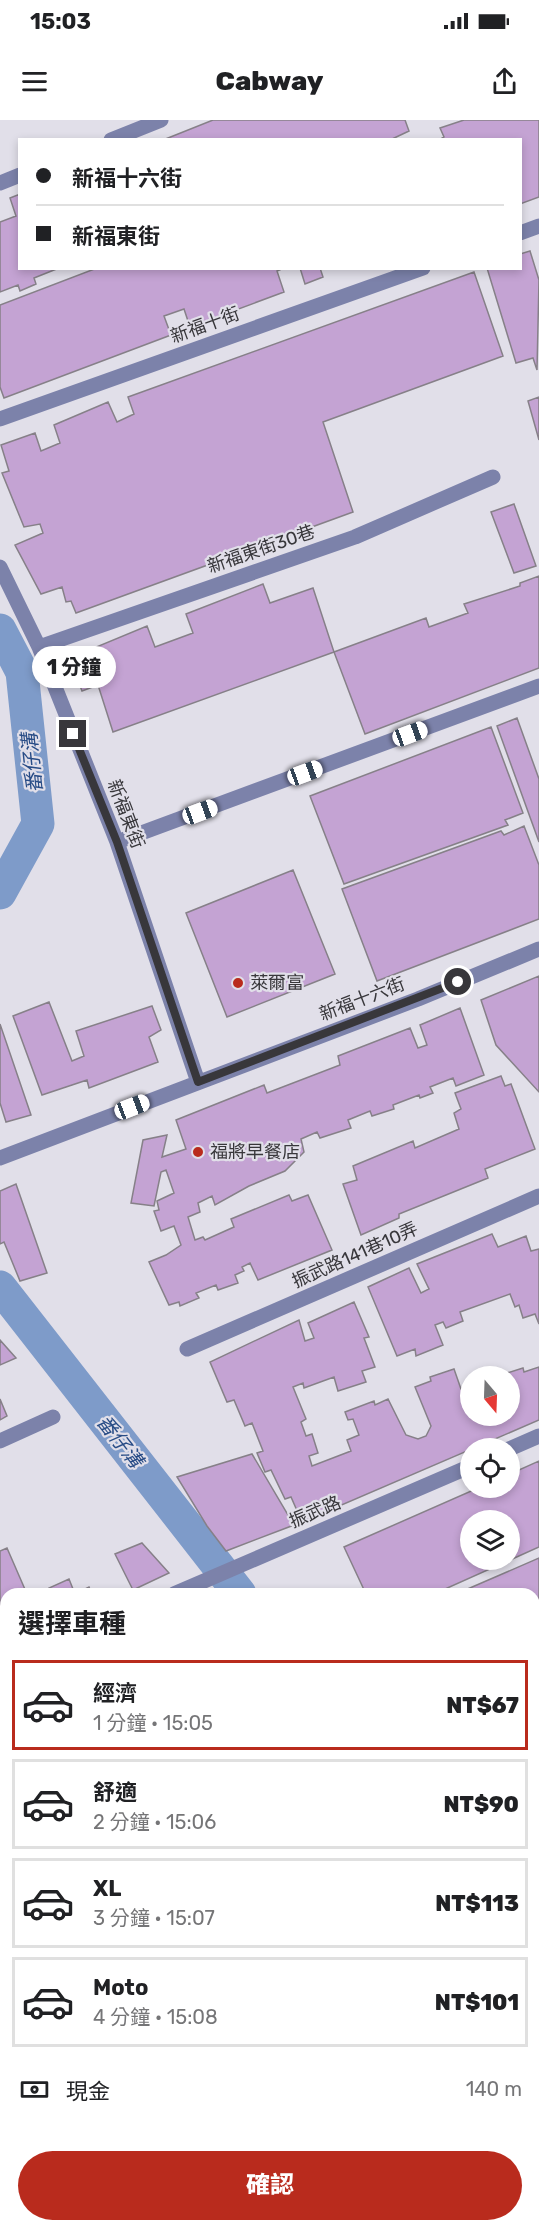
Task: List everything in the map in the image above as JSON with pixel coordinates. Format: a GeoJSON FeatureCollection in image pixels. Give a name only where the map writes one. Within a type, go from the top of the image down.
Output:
{"type":"FeatureCollection","features":[{"type":"Feature","properties":{"kind":"street"},"geometry":{"type":"LineString","coordinates":[[116,138],[161,120]]}},
{"type":"Feature","properties":{"kind":"street"},"geometry":{"type":"LineString","coordinates":[[0,183],[18,176]]}},
{"type":"Feature","properties":{"kind":"street"},"geometry":{"type":"LineString","coordinates":[[522,232],[539,226]]}},
{"type":"Feature","properties":{"kind":"street","name":"新福十街"},"geometry":{"type":"LineString","coordinates":[[0,419],[417,270]]}},
{"type":"Feature","properties":{"kind":"street","name":"新福東街30巷"},"geometry":{"type":"LineString","coordinates":[[39,648],[356,537],[493,477]]}},
{"type":"Feature","properties":{"kind":"street","name":"新福東街"},"geometry":{"type":"LineString","coordinates":[[0,567],[39,648],[117,842],[198,1082]]}},
{"type":"Feature","properties":{"kind":"street"},"geometry":{"type":"LineString","coordinates":[[117,842],[539,686]]}},
{"type":"Feature","properties":{"kind":"street","name":"新福十六街"},"geometry":{"type":"LineString","coordinates":[[0,1158],[418,999],[539,949]]}},
{"type":"Feature","properties":{"kind":"street","name":"振武路141巷10弄"},"geometry":{"type":"LineString","coordinates":[[188,1349],[539,1196]]}},
{"type":"Feature","properties":{"kind":"street"},"geometry":{"type":"LineString","coordinates":[[0,1441],[53,1417]]}},
{"type":"Feature","properties":{"kind":"street"},"geometry":{"type":"LineString","coordinates":[[520,1444],[539,1436]]}},
{"type":"Feature","properties":{"kind":"street","name":"振武路"},"geometry":{"type":"LineString","coordinates":[[188,1588],[460,1471]]}},
{"type":"Feature","properties":{"kind":"building"},"geometry":{"type":"Polygon","coordinates":[[[213,120],[405,120],[409,131],[394,138],[168,138],[213,120]]]}},
{"type":"Feature","properties":{"kind":"building"},"geometry":{"type":"Polygon","coordinates":[[[464,120],[539,120],[539,197],[522,203],[522,138],[442,138],[444,137],[440,128],[464,120]]]}},
{"type":"Feature","properties":{"kind":"building"},"geometry":{"type":"Polygon","coordinates":[[[18,195],[18,270],[54,270],[34,278],[36,284],[20,291],[18,285],[0,292],[0,222],[16,216],[10,198],[18,195]]]}},
{"type":"Feature","properties":{"kind":"building"},"geometry":{"type":"Polygon","coordinates":[[[530,251],[539,280],[537,370],[533,358],[516,363],[488,270],[522,270],[522,253],[530,251]]]}},
{"type":"Feature","properties":{"kind":"building"},"geometry":{"type":"Polygon","coordinates":[[[92,270],[279,270],[277,271],[284,292],[190,327],[184,309],[164,316],[171,335],[4,398],[0,387],[0,305],[92,270]]]}},
{"type":"Feature","properties":{"kind":"building"},"geometry":{"type":"Polygon","coordinates":[[[301,270],[321,270],[323,277],[305,284],[301,270]]]}},
{"type":"Feature","properties":{"kind":"building"},"geometry":{"type":"Polygon","coordinates":[[[474,272],[503,356],[323,422],[353,512],[76,613],[71,601],[66,602],[62,587],[41,594],[15,545],[43,533],[40,524],[24,527],[2,473],[9,471],[1,445],[35,433],[41,451],[60,443],[54,425],[108,402],[117,422],[134,414],[128,397],[474,272]]]}},
{"type":"Feature","properties":{"kind":"building"},"geometry":{"type":"Polygon","coordinates":[[[539,397],[539,440],[528,401],[539,397]]]}},
{"type":"Feature","properties":{"kind":"building"},"geometry":{"type":"Polygon","coordinates":[[[514,504],[536,566],[514,573],[491,512],[514,504]]]}},
{"type":"Feature","properties":{"kind":"building"},"geometry":{"type":"Polygon","coordinates":[[[539,576],[539,668],[365,734],[334,652],[426,618],[429,627],[468,613],[464,604],[520,586],[520,583],[539,576]]]}},
{"type":"Feature","properties":{"kind":"building"},"geometry":{"type":"Polygon","coordinates":[[[263,584],[270,603],[313,588],[334,652],[113,732],[98,685],[82,691],[74,670],[89,650],[147,626],[155,647],[193,633],[186,614],[263,584]]]}},
{"type":"Feature","properties":{"kind":"building"},"geometry":{"type":"Polygon","coordinates":[[[517,718],[539,779],[539,842],[497,726],[517,718]]]}},
{"type":"Feature","properties":{"kind":"building"},"geometry":{"type":"Polygon","coordinates":[[[491,727],[523,813],[505,820],[508,825],[344,884],[310,796],[491,727]]]}},
{"type":"Feature","properties":{"kind":"building"},"geometry":{"type":"Polygon","coordinates":[[[524,826],[539,865],[539,919],[377,981],[342,889],[501,831],[504,835],[524,826]]]}},
{"type":"Feature","properties":{"kind":"building"},"geometry":{"type":"Polygon","coordinates":[[[293,870],[335,974],[227,1017],[186,913],[293,870]]]}},
{"type":"Feature","properties":{"kind":"building"},"geometry":{"type":"Polygon","coordinates":[[[539,976],[539,1092],[496,1045],[481,1000],[539,976]]]}},
{"type":"Feature","properties":{"kind":"building"},"geometry":{"type":"Polygon","coordinates":[[[49,1002],[72,1061],[84,1056],[76,1031],[152,1006],[161,1030],[149,1037],[158,1062],[89,1088],[87,1080],[42,1095],[13,1016],[49,1002]]]}},
{"type":"Feature","properties":{"kind":"building"},"geometry":{"type":"Polygon","coordinates":[[[460,1008],[484,1075],[456,1086],[453,1078],[430,1087],[433,1093],[420,1098],[419,1095],[393,1105],[394,1109],[372,1116],[370,1111],[348,1120],[351,1128],[320,1138],[317,1132],[301,1139],[304,1152],[285,1171],[249,1186],[215,1205],[212,1196],[198,1203],[200,1212],[188,1217],[195,1240],[203,1237],[205,1240],[234,1227],[231,1219],[289,1195],[292,1201],[308,1195],[332,1250],[258,1280],[250,1263],[242,1267],[244,1271],[235,1275],[238,1283],[218,1290],[216,1285],[196,1293],[199,1298],[180,1306],[179,1302],[169,1305],[149,1262],[181,1245],[174,1226],[161,1231],[154,1211],[159,1210],[157,1201],[174,1193],[166,1170],[161,1172],[154,1206],[131,1203],[143,1140],[167,1135],[162,1157],[186,1149],[176,1120],[264,1085],[267,1093],[340,1065],[338,1056],[410,1028],[418,1048],[427,1045],[420,1025],[460,1008]]]}},
{"type":"Feature","properties":{"kind":"building"},"geometry":{"type":"Polygon","coordinates":[[[0,1024],[31,1115],[6,1122],[0,1103],[0,1024]]]}},
{"type":"Feature","properties":{"kind":"building"},"geometry":{"type":"Polygon","coordinates":[[[501,1076],[505,1086],[511,1084],[535,1149],[485,1169],[488,1178],[399,1214],[399,1218],[361,1235],[343,1184],[357,1180],[353,1166],[413,1141],[415,1148],[459,1129],[454,1113],[461,1109],[455,1093],[501,1076]]]}},
{"type":"Feature","properties":{"kind":"building"},"geometry":{"type":"Polygon","coordinates":[[[16,1184],[47,1273],[20,1281],[4,1242],[0,1244],[0,1191],[16,1184]]]}},
{"type":"Feature","properties":{"kind":"building"},"geometry":{"type":"Polygon","coordinates":[[[492,1234],[498,1247],[526,1236],[531,1251],[539,1249],[539,1324],[535,1314],[523,1318],[519,1305],[515,1307],[510,1294],[460,1312],[463,1321],[446,1328],[443,1322],[435,1325],[443,1345],[416,1356],[415,1349],[397,1356],[368,1287],[409,1268],[421,1293],[429,1289],[417,1264],[492,1234]]]}},
{"type":"Feature","properties":{"kind":"building"},"geometry":{"type":"Polygon","coordinates":[[[354,1302],[369,1337],[364,1338],[375,1367],[362,1371],[366,1382],[338,1391],[334,1377],[304,1388],[303,1383],[293,1387],[306,1419],[301,1422],[306,1436],[312,1434],[318,1453],[309,1456],[312,1466],[351,1451],[347,1440],[359,1435],[353,1419],[348,1420],[345,1412],[374,1401],[375,1405],[388,1399],[406,1435],[418,1439],[426,1436],[431,1426],[415,1387],[431,1381],[430,1377],[454,1369],[460,1386],[460,1426],[520,1426],[520,1369],[523,1368],[524,1372],[539,1367],[539,1420],[497,1438],[460,1438],[460,1454],[302,1522],[291,1497],[285,1499],[271,1470],[265,1472],[257,1453],[263,1451],[252,1423],[245,1426],[234,1400],[227,1402],[210,1362],[299,1320],[305,1341],[314,1338],[308,1323],[354,1302]]]}},
{"type":"Feature","properties":{"kind":"building"},"geometry":{"type":"Polygon","coordinates":[[[0,1340],[16,1358],[0,1365],[0,1340]]]}},
{"type":"Feature","properties":{"kind":"building"},"geometry":{"type":"Polygon","coordinates":[[[0,1399],[7,1416],[0,1420],[0,1399]]]}},
{"type":"Feature","properties":{"kind":"building"},"geometry":{"type":"Polygon","coordinates":[[[252,1454],[294,1525],[226,1551],[207,1526],[177,1477],[252,1454]]]}},
{"type":"Feature","properties":{"kind":"building"},"geometry":{"type":"Polygon","coordinates":[[[539,1461],[539,1547],[520,1556],[520,1510],[460,1510],[460,1570],[488,1570],[447,1588],[363,1588],[344,1547],[460,1496],[460,1498],[520,1498],[520,1470],[539,1461]]]}},
{"type":"Feature","properties":{"kind":"building"},"geometry":{"type":"Polygon","coordinates":[[[142,1543],[169,1573],[137,1588],[132,1588],[115,1554],[142,1543]]]}},
{"type":"Feature","properties":{"kind":"building"},"geometry":{"type":"Polygon","coordinates":[[[7,1548],[24,1588],[0,1588],[0,1551],[7,1548]]]}},
{"type":"Feature","properties":{"kind":"building"},"geometry":{"type":"Polygon","coordinates":[[[539,1558],[539,1588],[470,1588],[511,1570],[520,1570],[520,1566],[539,1558]]]}},
{"type":"Feature","properties":{"kind":"building"},"geometry":{"type":"Polygon","coordinates":[[[69,1579],[73,1588],[49,1588],[69,1579]]]}},
{"type":"Feature","properties":{"kind":"waterway","name":"番仔溝"},"geometry":{"type":"LineString","coordinates":[[0,630],[22,672],[38,824],[0,893]]}},
{"type":"Feature","properties":{"kind":"waterway","name":"番仔溝"},"geometry":{"type":"LineString","coordinates":[[0,1287],[235,1588]]}},
{"type":"Feature","properties":{"kind":"place","name":"萊爾富"},"geometry":{"type":"Point","coordinates":[238,983]}},
{"type":"Feature","properties":{"kind":"place","name":"福將早餐店"},"geometry":{"type":"Point","coordinates":[198,1152]}},
{"type":"Feature","properties":{"kind":"route"},"geometry":{"type":"LineString","coordinates":[[73,734],[117,842],[198,1082],[458,982]]}}]}
